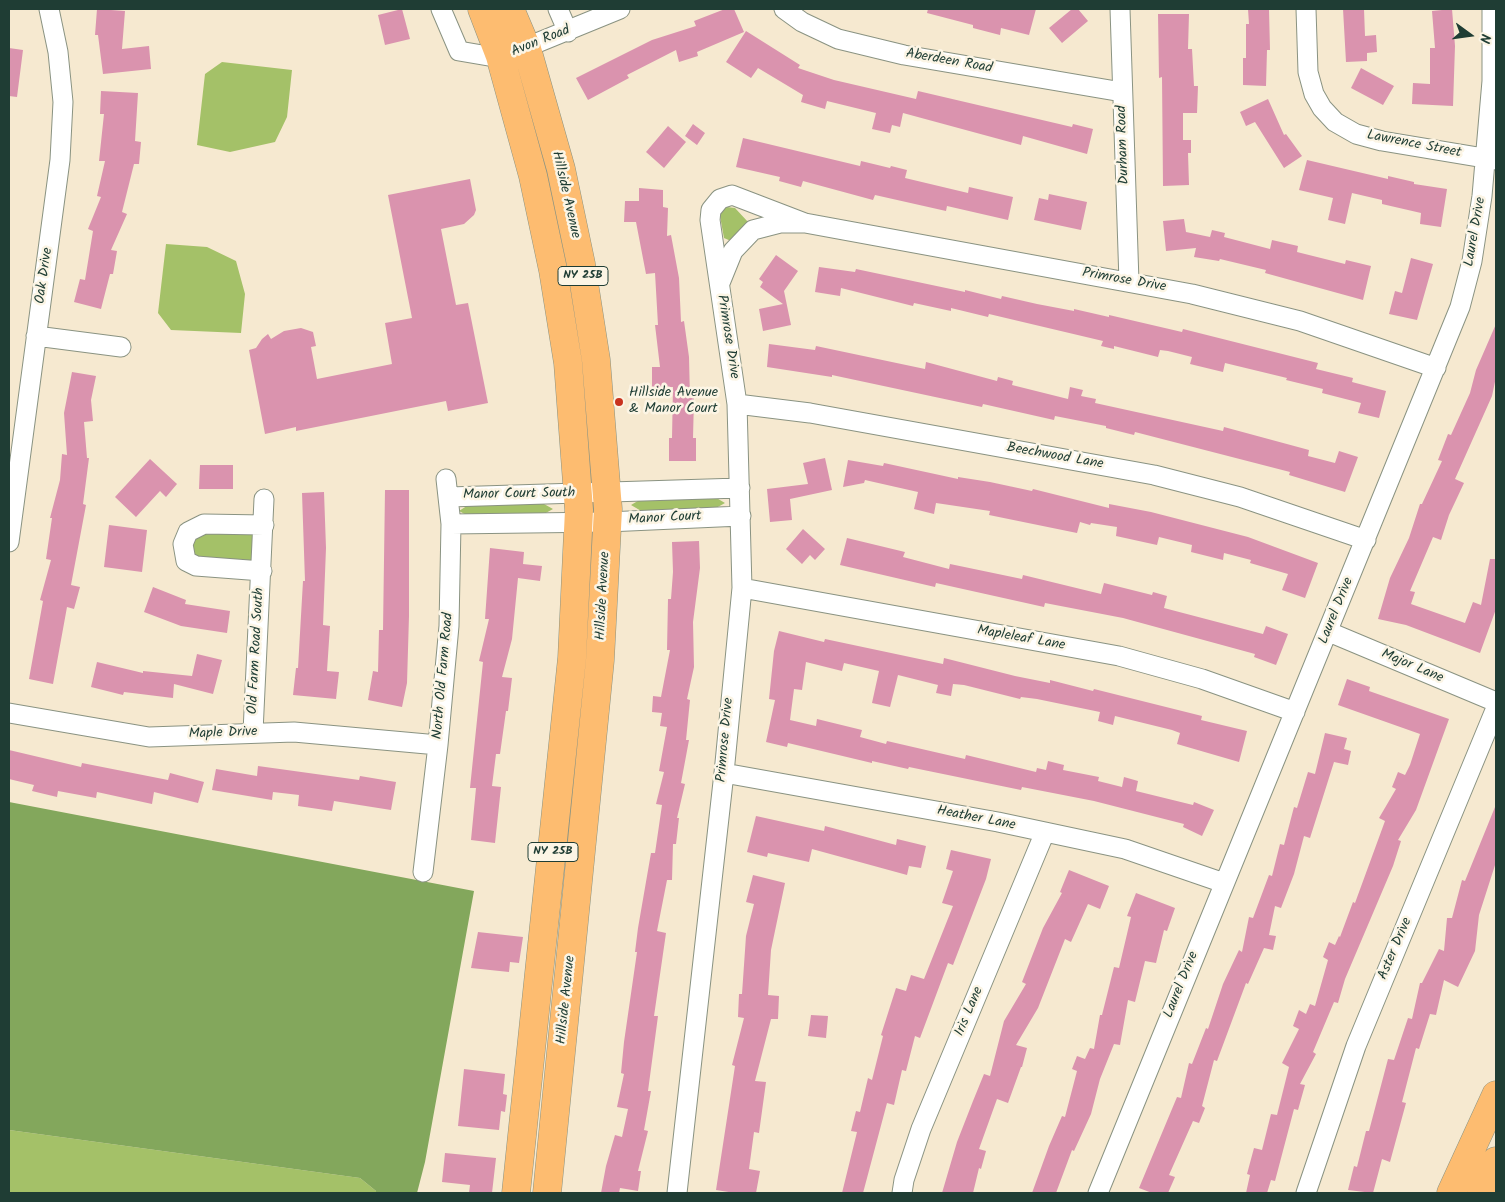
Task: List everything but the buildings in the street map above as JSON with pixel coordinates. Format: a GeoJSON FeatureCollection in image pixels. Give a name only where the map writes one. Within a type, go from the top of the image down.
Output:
{"type":"FeatureCollection","features":[{"type":"Feature","properties":{"kind":"main road","name":"Hillside Avenue"},"geometry":{"type":"LineString","coordinates":[[482,9],[500,58],[533,176],[553,270],[592,494]]}},
{"type":"Feature","properties":{"kind":"main road","name":"Hillside Avenue"},"geometry":{"type":"LineString","coordinates":[[510,9],[527,49],[560,169],[581,264],[596,360],[592,522],[600,660],[547,1193]]}},
{"type":"Feature","properties":{"kind":"main road","name":"Hillside Avenue"},"geometry":{"type":"LineString","coordinates":[[516,1193],[571,668],[592,522]]}},
{"type":"Feature","properties":{"kind":"main road"},"geometry":{"type":"LineString","coordinates":[[1451,1193],[1496,1096]]}},
{"type":"Feature","properties":{"kind":"main road"},"geometry":{"type":"LineString","coordinates":[[1481,1193],[1496,1161]]}},
{"type":"Feature","properties":{"kind":"street","name":"Oak Drive"},"geometry":{"type":"LineString","coordinates":[[9,542],[60,160],[62,102],[58,52],[49,9]]}},
{"type":"Feature","properties":{"kind":"street","name":"Avon Road"},"geometry":{"type":"LineString","coordinates":[[441,9],[459,51],[500,58],[527,49],[620,9]]}},
{"type":"Feature","properties":{"kind":"street"},"geometry":{"type":"LineString","coordinates":[[558,9],[568,32]]}},
{"type":"Feature","properties":{"kind":"street","name":"Aberdeen Road"},"geometry":{"type":"LineString","coordinates":[[784,9],[802,22],[838,39],[904,54],[1122,92]]}},
{"type":"Feature","properties":{"kind":"street","name":"Durham Road"},"geometry":{"type":"LineString","coordinates":[[1120,9],[1129,282]]}},
{"type":"Feature","properties":{"kind":"street","name":"Lawrence Street"},"geometry":{"type":"LineString","coordinates":[[1306,9],[1308,72],[1314,94],[1322,108],[1335,122],[1356,134],[1382,141],[1491,159]]}},
{"type":"Feature","properties":{"kind":"street","name":"Laurel Drive"},"geometry":{"type":"LineString","coordinates":[[1098,1193],[1460,307],[1472,261],[1482,196],[1491,159],[1492,9]]}},
{"type":"Feature","properties":{"kind":"street","name":"Primrose Drive"},"geometry":{"type":"LineString","coordinates":[[677,1193],[724,773],[742,588],[737,404],[718,287],[710,220],[711,210],[720,198],[725,195],[740,197],[805,223]]}},
{"type":"Feature","properties":{"kind":"street","name":"Primrose Drive"},"geometry":{"type":"LineString","coordinates":[[718,287],[733,251],[753,230],[780,223],[805,223],[1192,294],[1300,321],[1436,368]]}},
{"type":"Feature","properties":{"kind":"street"},"geometry":{"type":"LineString","coordinates":[[36,336],[121,347]]}},
{"type":"Feature","properties":{"kind":"street","name":"Beechwood Lane"},"geometry":{"type":"LineString","coordinates":[[737,404],[810,413],[1154,475],[1240,496],[1366,540]]}},
{"type":"Feature","properties":{"kind":"street","name":"Manor Court South"},"geometry":{"type":"LineString","coordinates":[[447,488],[592,494]]}},
{"type":"Feature","properties":{"kind":"street","name":"North Old Farm Road"},"geometry":{"type":"LineString","coordinates":[[423,872],[438,745],[449,626],[451,524],[447,488]]}},
{"type":"Feature","properties":{"kind":"street","name":"Manor Court"},"geometry":{"type":"LineString","coordinates":[[592,494],[740,488]]}},
{"type":"Feature","properties":{"kind":"street"},"geometry":{"type":"LineString","coordinates":[[264,499],[264,525]]}},
{"type":"Feature","properties":{"kind":"street","name":"Manor Court"},"geometry":{"type":"LineString","coordinates":[[592,522],[741,516]]}},
{"type":"Feature","properties":{"kind":"street","name":"Manor Court South"},"geometry":{"type":"LineString","coordinates":[[451,524],[592,522]]}},
{"type":"Feature","properties":{"kind":"street","name":"Old Farm Road South"},"geometry":{"type":"LineString","coordinates":[[253,732],[262,570],[264,525],[204,524],[188,532],[183,544],[186,561],[196,566],[262,570]]}},
{"type":"Feature","properties":{"kind":"street","name":"Mapleleaf Lane"},"geometry":{"type":"LineString","coordinates":[[742,588],[1119,656],[1202,679],[1295,712]]}},
{"type":"Feature","properties":{"kind":"street","name":"Major Lane"},"geometry":{"type":"LineString","coordinates":[[1328,632],[1496,702]]}},
{"type":"Feature","properties":{"kind":"street","name":"Aster Drive"},"geometry":{"type":"LineString","coordinates":[[1306,1193],[1356,1046],[1496,708]]}},
{"type":"Feature","properties":{"kind":"street","name":"Maple Drive"},"geometry":{"type":"LineString","coordinates":[[9,713],[149,737],[294,732],[438,745]]}},
{"type":"Feature","properties":{"kind":"street","name":"Heather Lane"},"geometry":{"type":"LineString","coordinates":[[724,773],[1045,832],[1125,849],[1224,883]]}},
{"type":"Feature","properties":{"kind":"street","name":"Iris Lane"},"geometry":{"type":"LineString","coordinates":[[902,1193],[904,1180],[921,1129],[1045,832]]}},
{"type":"Feature","properties":{"kind":"green space"},"geometry":{"type":"Polygon","coordinates":[[[222,62],[292,70],[287,117],[275,142],[230,152],[197,145],[205,74],[222,62]]]}},
{"type":"Feature","properties":{"kind":"green space"},"geometry":{"type":"Polygon","coordinates":[[[727,207],[735,208],[748,222],[747,226],[731,241],[724,238],[720,216],[722,209],[727,207]]]}},
{"type":"Feature","properties":{"kind":"green space"},"geometry":{"type":"Polygon","coordinates":[[[166,244],[207,247],[236,261],[245,294],[241,333],[171,330],[158,313],[166,244]]]}},
{"type":"Feature","properties":{"kind":"green space"},"geometry":{"type":"Polygon","coordinates":[[[708,493],[725,503],[707,513],[648,515],[631,505],[648,495],[708,493]]]}},
{"type":"Feature","properties":{"kind":"green space"},"geometry":{"type":"Polygon","coordinates":[[[535,499],[553,509],[535,519],[476,520],[459,511],[476,500],[535,499]]]}},
{"type":"Feature","properties":{"kind":"green space"},"geometry":{"type":"Polygon","coordinates":[[[262,527],[260,568],[194,563],[189,534],[262,527]]]}},
{"type":"Feature","properties":{"kind":"green space"},"geometry":{"type":"Polygon","coordinates":[[[9,802],[474,891],[425,1162],[417,1193],[376,1193],[360,1178],[9,1130],[9,802]]]}},
{"type":"Feature","properties":{"kind":"green space"},"geometry":{"type":"Polygon","coordinates":[[[9,1130],[360,1178],[376,1193],[9,1193],[9,1130]]]}},
{"type":"Feature","properties":{"kind":"place","name":"Hillside Avenue & Manor Court"},"geometry":{"type":"Point","coordinates":[619,402]}}]}
